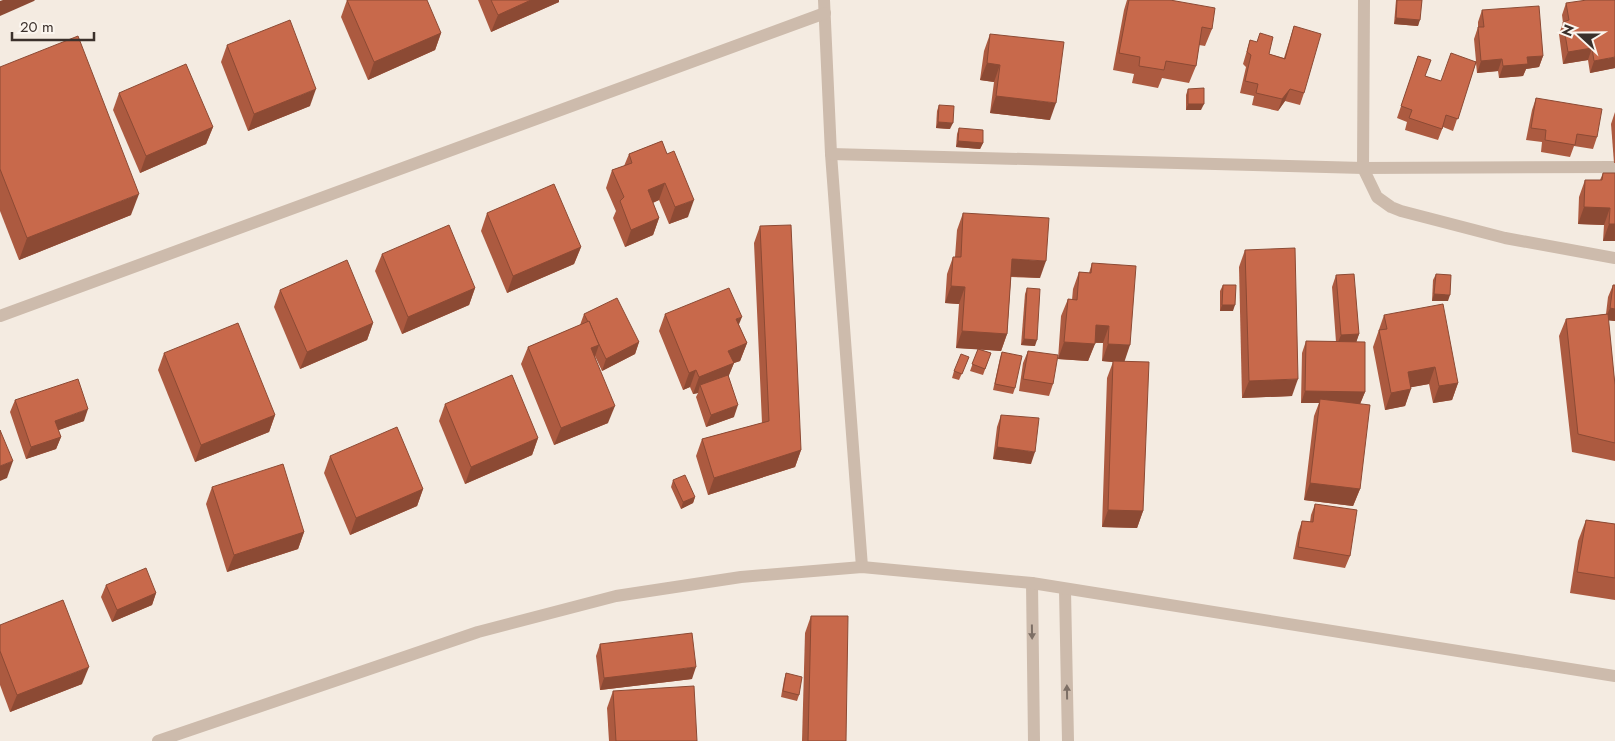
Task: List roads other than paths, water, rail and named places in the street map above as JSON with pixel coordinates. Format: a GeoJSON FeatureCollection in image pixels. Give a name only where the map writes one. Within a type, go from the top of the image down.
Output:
{"type":"FeatureCollection","features":[{"type":"Feature","properties":{"kind":"street"},"geometry":{"type":"LineString","coordinates":[[824,0],[831,154],[862,567]]}},
{"type":"Feature","properties":{"kind":"street"},"geometry":{"type":"LineString","coordinates":[[1364,0],[1363,168],[1378,197],[1391,207],[1401,211],[1505,238],[1615,258]]}},
{"type":"Feature","properties":{"kind":"street"},"geometry":{"type":"LineString","coordinates":[[0,316],[824,14]]}},
{"type":"Feature","properties":{"kind":"street"},"geometry":{"type":"LineString","coordinates":[[831,154],[1363,168],[1615,167]]}},
{"type":"Feature","properties":{"kind":"street"},"geometry":{"type":"LineString","coordinates":[[158,741],[478,632],[616,596],[741,577],[862,567],[1032,583],[1065,590],[1615,676]]}},
{"type":"Feature","properties":{"kind":"street"},"geometry":{"type":"LineString","coordinates":[[1032,583],[1034,741]]}},
{"type":"Feature","properties":{"kind":"street"},"geometry":{"type":"LineString","coordinates":[[1065,590],[1068,741]]}}]}
